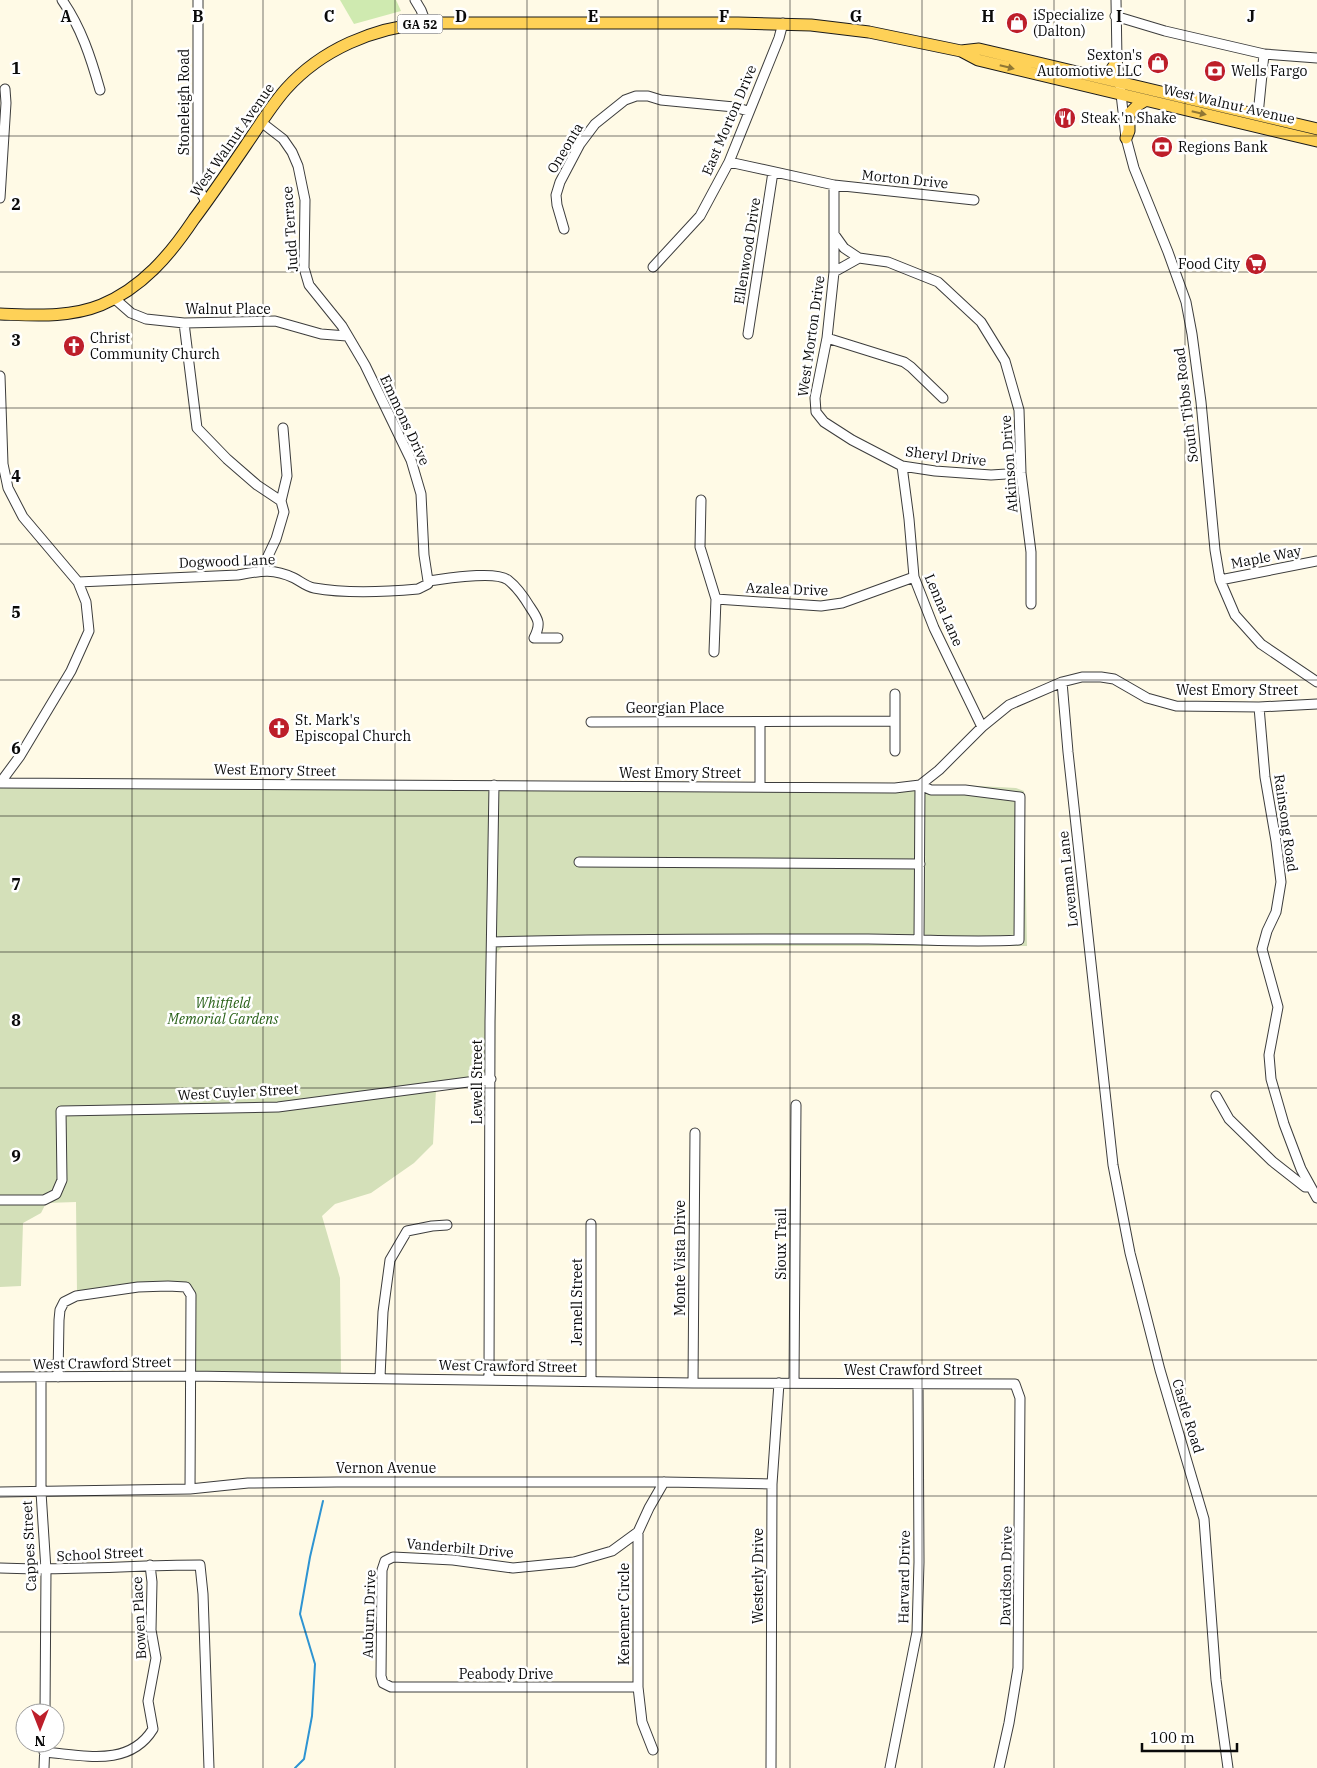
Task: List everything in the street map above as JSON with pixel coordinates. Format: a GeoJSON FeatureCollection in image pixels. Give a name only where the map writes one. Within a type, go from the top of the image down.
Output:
{"type":"FeatureCollection","features":[{"type":"Feature","properties":{"kind":"main road","name":"West Walnut Avenue"},"geometry":{"type":"LineString","coordinates":[[0,314],[63,314],[90,308],[115,299],[146,278],[171,252],[286,89],[316,63],[338,48],[378,31],[395,27],[426,23],[783,23],[869,32],[961,51],[978,60],[1258,115],[1317,129]]}},
{"type":"Feature","properties":{"kind":"main road","name":"West Walnut Avenue"},"geometry":{"type":"LineString","coordinates":[[961,51],[979,49],[1097,77],[1146,100],[1317,141]]}},
{"type":"Feature","properties":{"kind":"main road"},"geometry":{"type":"LineString","coordinates":[[1097,77],[1106,75],[1111,71],[1117,59]]}},
{"type":"Feature","properties":{"kind":"main road"},"geometry":{"type":"LineString","coordinates":[[1126,138],[1129,114],[1146,100]]}},
{"type":"Feature","properties":{"kind":"street"},"geometry":{"type":"LineString","coordinates":[[62,0],[78,26],[92,62],[100,90]]}},
{"type":"Feature","properties":{"kind":"street","name":"Stoneleigh Road"},"geometry":{"type":"LineString","coordinates":[[198,0],[198,186],[206,202]]}},
{"type":"Feature","properties":{"kind":"street"},"geometry":{"type":"LineString","coordinates":[[415,0],[426,23]]}},
{"type":"Feature","properties":{"kind":"street","name":"South Tibbs Road"},"geometry":{"type":"LineString","coordinates":[[1116,0],[1117,59],[1126,138],[1134,168],[1186,302],[1192,334],[1220,580],[1235,615],[1261,644],[1317,682]]}},
{"type":"Feature","properties":{"kind":"street"},"geometry":{"type":"LineString","coordinates":[[1115,16],[1164,31],[1264,54],[1317,58]]}},
{"type":"Feature","properties":{"kind":"street","name":"East Morton Drive"},"geometry":{"type":"LineString","coordinates":[[653,267],[700,216],[729,162],[779,38],[783,23]]}},
{"type":"Feature","properties":{"kind":"street"},"geometry":{"type":"LineString","coordinates":[[1258,115],[1264,54]]}},
{"type":"Feature","properties":{"kind":"street"},"geometry":{"type":"LineString","coordinates":[[0,198],[6,102],[5,89]]}},
{"type":"Feature","properties":{"kind":"street","name":"Oneonta"},"geometry":{"type":"LineString","coordinates":[[564,229],[556,206],[556,195],[560,182],[580,144],[595,124],[626,100],[636,96],[648,96],[661,100],[734,107],[748,111]]}},
{"type":"Feature","properties":{"kind":"street","name":"Judd Terrace"},"geometry":{"type":"LineString","coordinates":[[261,122],[283,139],[296,159],[305,200],[304,268],[309,285],[342,326],[347,336]]}},
{"type":"Feature","properties":{"kind":"street"},"geometry":{"type":"LineString","coordinates":[[729,162],[834,185]]}},
{"type":"Feature","properties":{"kind":"street","name":"Ellenwood Drive"},"geometry":{"type":"LineString","coordinates":[[748,334],[773,172]]}},
{"type":"Feature","properties":{"kind":"street","name":"Morton Drive"},"geometry":{"type":"LineString","coordinates":[[834,185],[974,200]]}},
{"type":"Feature","properties":{"kind":"street","name":"West Morton Drive"},"geometry":{"type":"LineString","coordinates":[[820,418],[814,405],[827,338],[834,272],[834,185]]}},
{"type":"Feature","properties":{"kind":"street"},"geometry":{"type":"LineString","coordinates":[[834,234],[844,248],[858,258],[834,272]]}},
{"type":"Feature","properties":{"kind":"street","name":"Atkinson Drive"},"geometry":{"type":"LineString","coordinates":[[858,258],[888,262],[938,282],[981,322],[1005,361],[1019,410],[1021,473],[1031,552],[1031,604]]}},
{"type":"Feature","properties":{"kind":"street","name":"Walnut Place"},"geometry":{"type":"LineString","coordinates":[[115,299],[138,316],[146,319],[184,323],[275,321],[321,334],[347,336]]}},
{"type":"Feature","properties":{"kind":"street"},"geometry":{"type":"LineString","coordinates":[[184,323],[197,428],[257,485],[281,501]]}},
{"type":"Feature","properties":{"kind":"street","name":"Emmons Drive"},"geometry":{"type":"LineString","coordinates":[[347,336],[364,365],[411,460],[421,494],[424,555],[428,580]]}},
{"type":"Feature","properties":{"kind":"street"},"geometry":{"type":"LineString","coordinates":[[827,338],[904,362],[911,366],[943,398]]}},
{"type":"Feature","properties":{"kind":"street"},"geometry":{"type":"LineString","coordinates":[[0,376],[3,464],[8,488],[23,517],[78,582],[86,602],[89,631],[71,671],[20,756],[0,783]]}},
{"type":"Feature","properties":{"kind":"street","name":"Sheryl Drive"},"geometry":{"type":"LineString","coordinates":[[820,418],[852,440],[902,466],[934,471],[983,474],[1021,473]]}},
{"type":"Feature","properties":{"kind":"street"},"geometry":{"type":"LineString","coordinates":[[261,571],[276,539],[284,512],[281,501],[287,476],[282,428]]}},
{"type":"Feature","properties":{"kind":"street","name":"Lenna Lane"},"geometry":{"type":"LineString","coordinates":[[902,466],[914,577],[934,628],[982,727]]}},
{"type":"Feature","properties":{"kind":"street"},"geometry":{"type":"LineString","coordinates":[[701,500],[700,547],[716,599],[714,652]]}},
{"type":"Feature","properties":{"kind":"street","name":"Maple Way"},"geometry":{"type":"LineString","coordinates":[[1220,580],[1317,561]]}},
{"type":"Feature","properties":{"kind":"street","name":"Dogwood Lane"},"geometry":{"type":"LineString","coordinates":[[78,582],[238,575],[261,571],[277,571],[312,588],[345,591],[418,589],[428,584],[428,580]]}},
{"type":"Feature","properties":{"kind":"street"},"geometry":{"type":"LineString","coordinates":[[428,580],[491,575],[507,578],[518,589],[537,617],[539,628],[534,638],[558,638]]}},
{"type":"Feature","properties":{"kind":"street","name":"Azalea Drive"},"geometry":{"type":"LineString","coordinates":[[716,599],[821,606],[842,603],[914,577]]}},
{"type":"Feature","properties":{"kind":"street","name":"West Emory Street"},"geometry":{"type":"LineString","coordinates":[[0,783],[895,788],[920,785],[939,770],[982,727],[1009,705],[1062,682],[1082,677],[1114,679],[1147,698],[1176,706],[1259,707],[1317,704]]}},
{"type":"Feature","properties":{"kind":"street","name":"Loveman Lane"},"geometry":{"type":"LineString","coordinates":[[1062,682],[1103,1074]]}},
{"type":"Feature","properties":{"kind":"street"},"geometry":{"type":"LineString","coordinates":[[894,751],[895,694]]}},
{"type":"Feature","properties":{"kind":"street","name":"Rainsong Road"},"geometry":{"type":"LineString","coordinates":[[1259,707],[1266,777],[1281,882],[1276,912],[1267,931],[1262,949],[1278,1007],[1269,1055],[1271,1079],[1284,1124],[1301,1169],[1317,1198]]}},
{"type":"Feature","properties":{"kind":"street","name":"Georgian Place"},"geometry":{"type":"LineString","coordinates":[[591,722],[894,720]]}},
{"type":"Feature","properties":{"kind":"street"},"geometry":{"type":"LineString","coordinates":[[760,722],[760,787]]}},
{"type":"Feature","properties":{"kind":"street","name":"Lewell Street"},"geometry":{"type":"LineString","coordinates":[[489,1379],[494,785]]}},
{"type":"Feature","properties":{"kind":"street"},"geometry":{"type":"LineString","coordinates":[[492,942],[576,940],[1019,940],[1020,797],[965,790],[931,790],[920,785],[919,939]]}},
{"type":"Feature","properties":{"kind":"street"},"geometry":{"type":"LineString","coordinates":[[579,862],[920,864]]}},
{"type":"Feature","properties":{"kind":"street","name":"Castle Road"},"geometry":{"type":"LineString","coordinates":[[1103,1074],[1113,1165],[1130,1253],[1169,1405],[1204,1520],[1216,1680],[1228,1768]]}},
{"type":"Feature","properties":{"kind":"street","name":"West Cuyler Street"},"geometry":{"type":"LineString","coordinates":[[0,1200],[44,1200],[56,1194],[62,1180],[61,1112],[278,1107],[491,1079]]}},
{"type":"Feature","properties":{"kind":"street"},"geometry":{"type":"LineString","coordinates":[[1216,1096],[1229,1119],[1272,1161],[1305,1187],[1310,1187]]}},
{"type":"Feature","properties":{"kind":"street","name":"Sioux Trail"},"geometry":{"type":"LineString","coordinates":[[794,1383],[796,1105]]}},
{"type":"Feature","properties":{"kind":"street","name":"Monte Vista Drive"},"geometry":{"type":"LineString","coordinates":[[693,1383],[695,1133]]}},
{"type":"Feature","properties":{"kind":"street","name":"Jernell Street"},"geometry":{"type":"LineString","coordinates":[[591,1380],[592,1224]]}},
{"type":"Feature","properties":{"kind":"street"},"geometry":{"type":"LineString","coordinates":[[380,1378],[383,1312],[390,1260],[407,1230],[447,1225]]}},
{"type":"Feature","properties":{"kind":"street"},"geometry":{"type":"LineString","coordinates":[[58,1378],[59,1320],[60,1310],[64,1302],[76,1296],[138,1287],[186,1287],[191,1295],[190,1489]]}},
{"type":"Feature","properties":{"kind":"street","name":"West Crawford Street"},"geometry":{"type":"LineString","coordinates":[[0,1377],[190,1376],[591,1380],[693,1383],[1015,1384]]}},
{"type":"Feature","properties":{"kind":"street","name":"Cappes Street"},"geometry":{"type":"LineString","coordinates":[[41,1378],[40,1492],[46,1570],[45,1703]]}},
{"type":"Feature","properties":{"kind":"street","name":"Westerly Drive"},"geometry":{"type":"LineString","coordinates":[[771,1768],[772,1484],[779,1383]]}},
{"type":"Feature","properties":{"kind":"street","name":"Harvard Drive"},"geometry":{"type":"LineString","coordinates":[[890,1768],[917,1632],[919,1562],[918,1384]]}},
{"type":"Feature","properties":{"kind":"street","name":"Davidson Drive"},"geometry":{"type":"LineString","coordinates":[[999,1768],[1018,1668],[1020,1398],[1015,1384]]}},
{"type":"Feature","properties":{"kind":"street","name":"Vernon Avenue"},"geometry":{"type":"LineString","coordinates":[[0,1492],[190,1489],[248,1483],[664,1482],[772,1484]]}},
{"type":"Feature","properties":{"kind":"street","name":"Kenemer Circle"},"geometry":{"type":"LineString","coordinates":[[653,1750],[642,1722],[638,1687],[638,1532],[664,1482]]}},
{"type":"Feature","properties":{"kind":"street","name":"Vanderbilt Drive"},"geometry":{"type":"LineString","coordinates":[[393,1557],[453,1560],[513,1568],[574,1562],[612,1551],[638,1532]]}},
{"type":"Feature","properties":{"kind":"street","name":"Auburn Drive"},"geometry":{"type":"LineString","coordinates":[[381,1676],[382,1570],[385,1561],[393,1557]]}},
{"type":"Feature","properties":{"kind":"street","name":"School Street"},"geometry":{"type":"LineString","coordinates":[[0,1568],[46,1570],[150,1565],[200,1565],[203,1594],[209,1768]]}},
{"type":"Feature","properties":{"kind":"street","name":"Bowen Place"},"geometry":{"type":"LineString","coordinates":[[65,1751],[101,1757],[117,1756],[134,1748],[153,1729],[148,1701],[156,1658],[151,1630],[152,1582],[150,1565]]}},
{"type":"Feature","properties":{"kind":"street","name":"Peabody Drive"},"geometry":{"type":"LineString","coordinates":[[381,1676],[384,1683],[391,1688],[638,1687]]}},
{"type":"Feature","properties":{"kind":"street"},"geometry":{"type":"LineString","coordinates":[[44,1753],[44,1768]]}},
{"type":"Feature","properties":{"kind":"green space"},"geometry":{"type":"Polygon","coordinates":[[[340,0],[396,0],[401,11],[354,24],[340,0]]]}},
{"type":"Feature","properties":{"kind":"green space","name":"Whitfield Memorial Gardens"},"geometry":{"type":"Polygon","coordinates":[[[960,785],[1016,788],[1024,791],[1027,946],[503,946],[496,953],[495,1082],[436,1090],[433,1144],[414,1163],[371,1193],[335,1204],[322,1216],[340,1278],[341,1373],[194,1373],[190,1286],[77,1293],[76,1202],[46,1203],[41,1213],[23,1223],[21,1286],[0,1287],[0,788],[663,790],[960,785]]]}},
{"type":"Feature","properties":{"kind":"waterway"},"geometry":{"type":"LineString","coordinates":[[295,1768],[304,1759],[312,1716],[315,1664],[300,1614],[310,1557],[323,1501]]}},
{"type":"Feature","properties":{"kind":"place","name":"iSpecialize (Dalton)"},"geometry":{"type":"Point","coordinates":[1017,23]}},
{"type":"Feature","properties":{"kind":"place","name":"Sexton's Automotive LLC"},"geometry":{"type":"Point","coordinates":[1158,63]}},
{"type":"Feature","properties":{"kind":"place","name":"Wells Fargo"},"geometry":{"type":"Point","coordinates":[1215,71]}},
{"type":"Feature","properties":{"kind":"place","name":"Steak 'n Shake"},"geometry":{"type":"Point","coordinates":[1065,118]}},
{"type":"Feature","properties":{"kind":"place","name":"Regions Bank"},"geometry":{"type":"Point","coordinates":[1162,147]}},
{"type":"Feature","properties":{"kind":"place","name":"Food City"},"geometry":{"type":"Point","coordinates":[1256,264]}},
{"type":"Feature","properties":{"kind":"place","name":"Christ Community Church"},"geometry":{"type":"Point","coordinates":[74,346]}},
{"type":"Feature","properties":{"kind":"place","name":"St. Mark's Episcopal Church"},"geometry":{"type":"Point","coordinates":[279,728]}}]}
